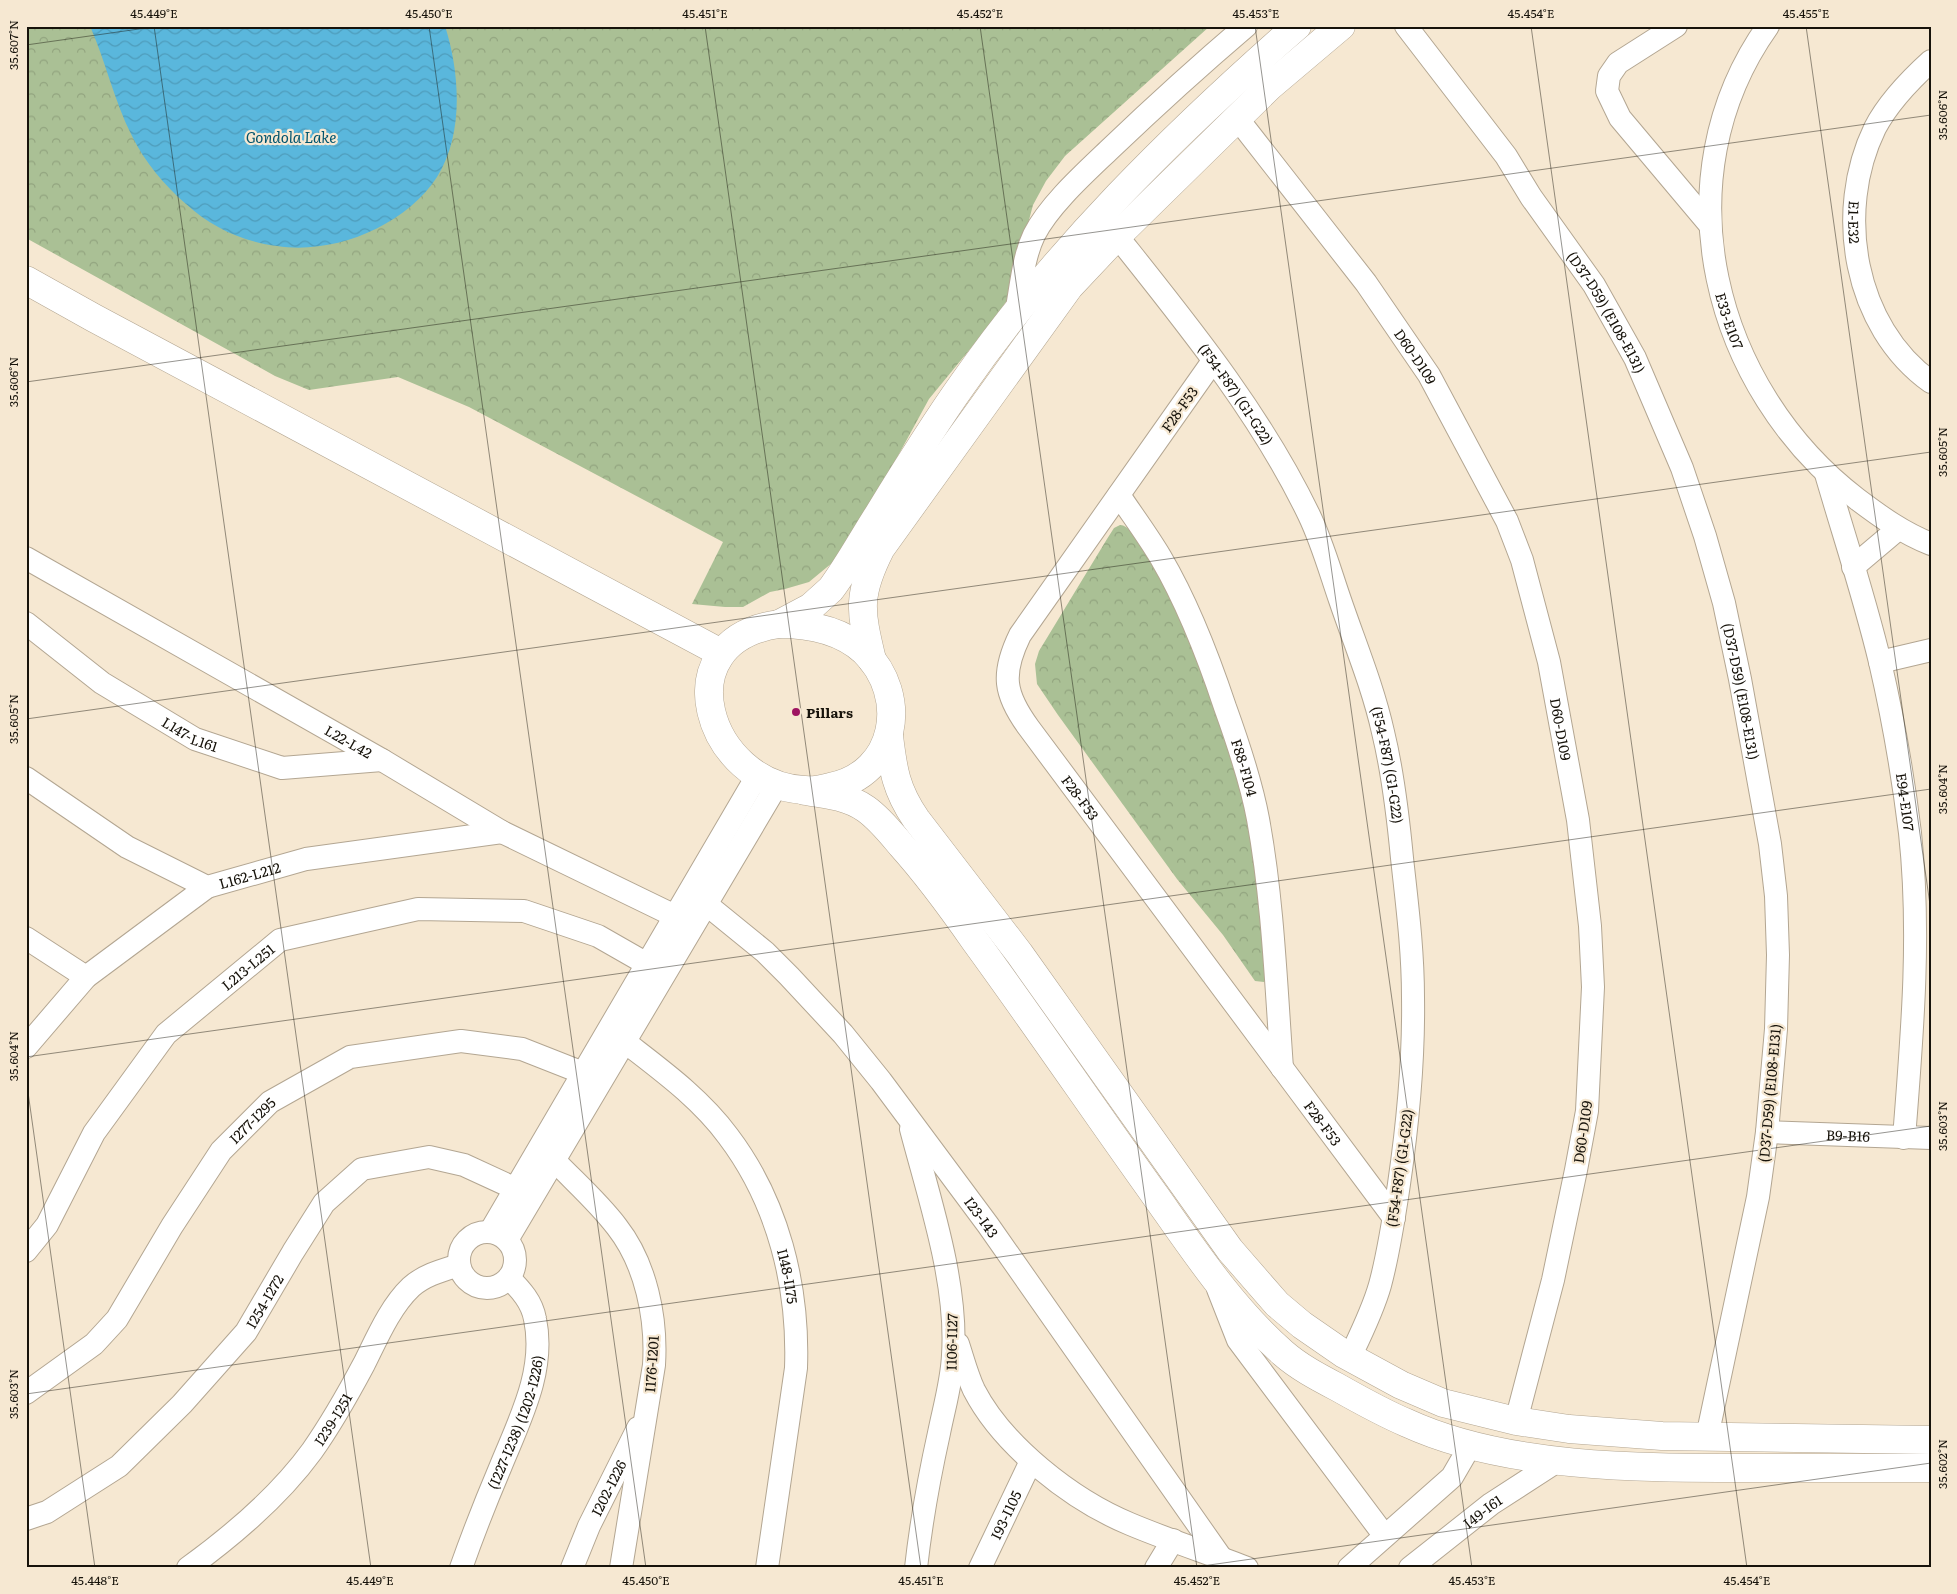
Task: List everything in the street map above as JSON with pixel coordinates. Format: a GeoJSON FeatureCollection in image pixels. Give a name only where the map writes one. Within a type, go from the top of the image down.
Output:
{"type":"FeatureCollection","features":[{"type":"Feature","properties":{"kind":"street"},"geometry":{"type":"LineString","coordinates":[[1016,312],[1027,256],[1034,235],[1046,216],[1089,169],[1176,86],[1246,26]]}},
{"type":"Feature","properties":{"kind":"street"},"geometry":{"type":"LineString","coordinates":[[1297,26],[1229,86],[1145,167],[1094,221],[1016,312],[962,384],[831,589],[811,608],[779,624],[748,632],[736,638],[722,653],[716,662],[710,681],[713,717],[722,738],[733,756],[767,780],[805,791],[843,798],[863,807],[883,823],[914,859],[1036,1024],[1117,1143],[1213,1275],[1257,1327],[1285,1354],[1307,1371],[1407,1423],[1435,1435],[1470,1446],[1559,1460],[1618,1466],[1931,1468]]}},
{"type":"Feature","properties":{"kind":"street"},"geometry":{"type":"LineString","coordinates":[[872,660],[864,628],[862,600],[869,571],[881,548],[1069,287],[1117,236],[1237,118],[1277,80],[1342,26]]}},
{"type":"Feature","properties":{"kind":"street","name":"(D37-D59) (E108-E131)"},"geometry":{"type":"LineString","coordinates":[[1406,26],[1506,156],[1531,197],[1589,278],[1615,320],[1659,411],[1682,468],[1724,603],[1770,844],[1776,896],[1778,955],[1776,1028],[1767,1132],[1758,1197],[1707,1438]]}},
{"type":"Feature","properties":{"kind":"street"},"geometry":{"type":"LineString","coordinates":[[1676,26],[1618,63],[1609,76],[1607,91],[1620,118],[1710,225]]}},
{"type":"Feature","properties":{"kind":"street","name":"E33-E107"},"geometry":{"type":"LineString","coordinates":[[1768,26],[1742,71],[1723,116],[1710,182],[1712,249],[1726,317],[1744,357],[1788,429],[1826,474],[1898,529],[1931,544]]}},
{"type":"Feature","properties":{"kind":"street","name":"E1-E32"},"geometry":{"type":"LineString","coordinates":[[1931,61],[1917,73],[1892,102],[1876,127],[1862,159],[1854,223],[1858,262],[1864,290],[1878,321],[1893,347],[1916,372],[1931,382]]}},
{"type":"Feature","properties":{"kind":"street","name":"D60-D109"},"geometry":{"type":"LineString","coordinates":[[1237,118],[1366,283],[1429,375],[1507,521],[1522,560],[1549,662],[1578,820],[1590,926],[1593,988],[1587,1111],[1553,1280],[1516,1422]]}},
{"type":"Feature","properties":{"kind":"street","name":"(F54-F87) (G1-G22)"},"geometry":{"type":"LineString","coordinates":[[1117,236],[1197,336],[1272,448],[1308,514],[1323,546],[1340,600],[1368,675],[1384,735],[1398,815],[1410,946],[1413,996],[1412,1041],[1405,1137],[1394,1218],[1380,1284],[1368,1318],[1350,1358]]}},
{"type":"Feature","properties":{"kind":"street"},"geometry":{"type":"LineString","coordinates":[[26,280],[722,653]]}},
{"type":"Feature","properties":{"kind":"street","name":"F28-F53"},"geometry":{"type":"LineString","coordinates":[[1213,361],[1020,635],[1012,652],[1007,674],[1011,701],[1034,736],[1394,1218]]}},
{"type":"Feature","properties":{"kind":"street","name":"E94-E107"},"geometry":{"type":"LineString","coordinates":[[1826,474],[1880,662],[1904,784],[1910,835],[1914,886],[1916,982],[1904,1138]]}},
{"type":"Feature","properties":{"kind":"street","name":"F88-F104"},"geometry":{"type":"LineString","coordinates":[[1119,495],[1146,532],[1180,593],[1216,680],[1248,778],[1258,819],[1266,874],[1282,1068]]}},
{"type":"Feature","properties":{"kind":"street"},"geometry":{"type":"LineString","coordinates":[[1853,567],[1898,529]]}},
{"type":"Feature","properties":{"kind":"street","name":"L22-L42"},"geometry":{"type":"LineString","coordinates":[[26,558],[382,760],[502,832],[675,916]]}},
{"type":"Feature","properties":{"kind":"street","name":"L147-L161"},"geometry":{"type":"LineString","coordinates":[[26,623],[102,683],[194,739],[282,768],[382,760]]}},
{"type":"Feature","properties":{"kind":"street"},"geometry":{"type":"LineString","coordinates":[[779,624],[796,624],[823,628],[854,643],[872,660],[883,676],[889,695],[892,709],[889,736],[894,773],[907,805],[1019,953],[1230,1250],[1277,1304],[1323,1340],[1350,1358],[1401,1385],[1443,1404],[1516,1422],[1615,1434],[1707,1438],[1931,1440]]}},
{"type":"Feature","properties":{"kind":"street"},"geometry":{"type":"LineString","coordinates":[[1880,662],[1931,650]]}},
{"type":"Feature","properties":{"kind":"street"},"geometry":{"type":"LineString","coordinates":[[805,791],[839,785],[858,776],[875,761],[889,736]]}},
{"type":"Feature","properties":{"kind":"street","name":"L162-L212"},"geometry":{"type":"LineString","coordinates":[[26,778],[127,847],[207,887],[306,859],[502,832]]}},
{"type":"Feature","properties":{"kind":"street"},"geometry":{"type":"LineString","coordinates":[[498,1236],[554,1160],[625,1042],[706,904],[767,780]]}},
{"type":"Feature","properties":{"kind":"street"},"geometry":{"type":"LineString","coordinates":[[498,1236],[516,1189],[675,916],[767,780]]}},
{"type":"Feature","properties":{"kind":"street"},"geometry":{"type":"LineString","coordinates":[[26,1047],[86,977],[207,887]]}},
{"type":"Feature","properties":{"kind":"street","name":"I23-I43"},"geometry":{"type":"LineString","coordinates":[[706,904],[765,952],[843,1034],[909,1118],[988,1225],[1222,1558]]}},
{"type":"Feature","properties":{"kind":"street","name":"L213-L251"},"geometry":{"type":"LineString","coordinates":[[26,1251],[48,1225],[94,1133],[166,1034],[280,940],[418,909],[524,911],[598,936],[647,964]]}},
{"type":"Feature","properties":{"kind":"street"},"geometry":{"type":"LineString","coordinates":[[26,938],[86,977]]}},
{"type":"Feature","properties":{"kind":"street","name":"I277-I295"},"geometry":{"type":"LineString","coordinates":[[26,1393],[94,1344],[117,1319],[172,1226],[221,1151],[270,1102],[350,1057],[462,1041],[522,1049],[583,1074]]}},
{"type":"Feature","properties":{"kind":"street","name":"I148-I175"},"geometry":{"type":"LineString","coordinates":[[625,1042],[690,1094],[728,1136],[759,1187],[782,1246],[795,1305],[797,1336],[796,1368],[767,1568]]}},
{"type":"Feature","properties":{"kind":"street","name":"I106-I127"},"geometry":{"type":"LineString","coordinates":[[909,1118],[942,1251],[952,1306],[953,1328],[953,1355],[948,1390],[928,1490],[916,1568]]}},
{"type":"Feature","properties":{"kind":"street","name":"B9-B16"},"geometry":{"type":"LineString","coordinates":[[1767,1132],[1931,1138]]}},
{"type":"Feature","properties":{"kind":"street","name":"I254-I272"},"geometry":{"type":"LineString","coordinates":[[26,1519],[47,1512],[119,1466],[182,1404],[246,1332],[292,1252],[324,1203],[362,1169],[429,1157],[464,1165],[516,1189]]}},
{"type":"Feature","properties":{"kind":"street","name":"I176-I201"},"geometry":{"type":"LineString","coordinates":[[554,1160],[618,1228],[635,1258],[652,1313],[656,1342],[654,1364],[621,1568]]}},
{"type":"Feature","properties":{"kind":"street"},"geometry":{"type":"LineString","coordinates":[[479,1234],[498,1236],[513,1250],[516,1261],[515,1267],[509,1278],[500,1285],[483,1288],[468,1281],[459,1266],[460,1254],[465,1244],[479,1234]]}},
{"type":"Feature","properties":{"kind":"street","name":"I239-I251"},"geometry":{"type":"LineString","coordinates":[[188,1568],[227,1537],[283,1486],[312,1452],[341,1406],[381,1331],[408,1290],[424,1278],[459,1266]]}},
{"type":"Feature","properties":{"kind":"street"},"geometry":{"type":"LineString","coordinates":[[1213,1275],[1238,1340],[1384,1535]]}},
{"type":"Feature","properties":{"kind":"street","name":"(I227-I238) (I202-I226)"},"geometry":{"type":"LineString","coordinates":[[461,1568],[522,1413],[536,1370],[538,1350],[534,1312],[526,1296],[509,1278]]}},
{"type":"Feature","properties":{"kind":"street"},"geometry":{"type":"LineString","coordinates":[[953,1328],[964,1365],[975,1390],[988,1412],[1031,1461],[1054,1481],[1085,1501],[1128,1524],[1247,1568]]}},
{"type":"Feature","properties":{"kind":"street","name":"I202-I226"},"geometry":{"type":"LineString","coordinates":[[572,1568],[589,1526],[647,1410]]}},
{"type":"Feature","properties":{"kind":"street"},"geometry":{"type":"LineString","coordinates":[[1349,1568],[1384,1535],[1452,1477],[1470,1446],[1479,1414]]}},
{"type":"Feature","properties":{"kind":"street","name":"I49-I61"},"geometry":{"type":"LineString","coordinates":[[1410,1568],[1491,1504],[1559,1460]]}},
{"type":"Feature","properties":{"kind":"street","name":"I93-I105"},"geometry":{"type":"LineString","coordinates":[[980,1568],[1031,1461]]}},
{"type":"Feature","properties":{"kind":"street"},"geometry":{"type":"LineString","coordinates":[[1156,1568],[1173,1540]]}},
{"type":"Feature","properties":{"kind":"green space"},"geometry":{"type":"Polygon","coordinates":[[[26,26],[1210,26],[1065,156],[1046,181],[1033,205],[1008,299],[989,326],[929,399],[870,507],[832,563],[809,582],[770,592],[743,607],[725,607],[692,604],[723,542],[469,407],[398,377],[309,390],[275,376],[26,238],[26,26]]]}},
{"type":"Feature","properties":{"kind":"green space"},"geometry":{"type":"Polygon","coordinates":[[[1120,525],[1134,534],[1152,561],[1171,599],[1210,692],[1238,770],[1247,807],[1270,976],[1264,982],[1255,981],[1223,935],[1177,879],[1037,684],[1035,664],[1039,651],[1114,528],[1120,525]]]}},
{"type":"Feature","properties":{"kind":"water","name":"Gondola Lake"},"geometry":{"type":"Polygon","coordinates":[[[90,26],[445,26],[454,63],[457,103],[452,142],[446,160],[437,177],[407,210],[387,223],[366,233],[322,246],[299,248],[264,244],[240,237],[206,220],[196,212],[170,189],[149,164],[126,123],[90,26]]]}},
{"type":"Feature","properties":{"kind":"place","name":"Pillars"},"geometry":{"type":"Point","coordinates":[796,712]}}]}
